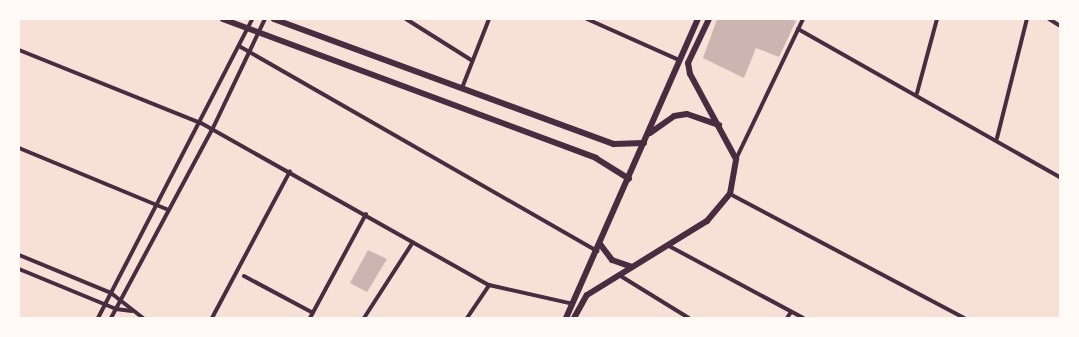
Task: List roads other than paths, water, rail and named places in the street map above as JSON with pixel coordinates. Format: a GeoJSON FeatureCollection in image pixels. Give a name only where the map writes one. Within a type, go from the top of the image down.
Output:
{"type":"FeatureCollection","features":[{"type":"Feature","properties":{"kind":"main road"},"geometry":{"type":"LineString","coordinates":[[566,318],[629,179],[679,60],[698,19]]}},
{"type":"Feature","properties":{"kind":"main road"},"geometry":{"type":"LineString","coordinates":[[574,318],[587,295],[618,274],[669,246],[707,221],[730,194],[736,160],[719,125],[690,74],[688,63],[709,19]]}},
{"type":"Feature","properties":{"kind":"main road"},"geometry":{"type":"LineString","coordinates":[[648,135],[662,122],[687,114],[719,125]]}},
{"type":"Feature","properties":{"kind":"main road"},"geometry":{"type":"LineString","coordinates":[[600,244],[612,260],[632,267]]}},
{"type":"Feature","properties":{"kind":"street"},"geometry":{"type":"LineString","coordinates":[[223,19],[596,158],[629,179]]}},
{"type":"Feature","properties":{"kind":"street"},"geometry":{"type":"LineString","coordinates":[[98,318],[201,123],[252,19]]}},
{"type":"Feature","properties":{"kind":"street"},"geometry":{"type":"LineString","coordinates":[[111,318],[212,130],[266,19]]}},
{"type":"Feature","properties":{"kind":"street"},"geometry":{"type":"LineString","coordinates":[[274,19],[614,144],[644,143]]}},
{"type":"Feature","properties":{"kind":"street"},"geometry":{"type":"LineString","coordinates":[[406,19],[471,60]]}},
{"type":"Feature","properties":{"kind":"street"},"geometry":{"type":"LineString","coordinates":[[462,88],[471,60],[489,19]]}},
{"type":"Feature","properties":{"kind":"street"},"geometry":{"type":"LineString","coordinates":[[587,19],[679,60]]}},
{"type":"Feature","properties":{"kind":"street"},"geometry":{"type":"LineString","coordinates":[[736,160],[803,19]]}},
{"type":"Feature","properties":{"kind":"street"},"geometry":{"type":"LineString","coordinates":[[917,93],[937,19]]}},
{"type":"Feature","properties":{"kind":"street"},"geometry":{"type":"LineString","coordinates":[[997,138],[1027,19]]}},
{"type":"Feature","properties":{"kind":"street"},"geometry":{"type":"LineString","coordinates":[[1049,19],[1056,21],[1060,26]]}},
{"type":"Feature","properties":{"kind":"street"},"geometry":{"type":"LineString","coordinates":[[798,29],[917,93],[997,138],[1060,176]]}},
{"type":"Feature","properties":{"kind":"street"},"geometry":{"type":"LineString","coordinates":[[239,46],[597,251]]}},
{"type":"Feature","properties":{"kind":"street"},"geometry":{"type":"LineString","coordinates":[[19,50],[201,123],[290,171],[489,285],[573,304]]}},
{"type":"Feature","properties":{"kind":"street"},"geometry":{"type":"LineString","coordinates":[[19,148],[158,204],[169,210]]}},
{"type":"Feature","properties":{"kind":"street"},"geometry":{"type":"LineString","coordinates":[[212,318],[290,171]]}},
{"type":"Feature","properties":{"kind":"street"},"geometry":{"type":"LineString","coordinates":[[730,194],[964,318]]}},
{"type":"Feature","properties":{"kind":"street"},"geometry":{"type":"LineString","coordinates":[[310,318],[366,214]]}},
{"type":"Feature","properties":{"kind":"street"},"geometry":{"type":"LineString","coordinates":[[364,318],[412,242]]}},
{"type":"Feature","properties":{"kind":"street"},"geometry":{"type":"LineString","coordinates":[[669,246],[803,318]]}},
{"type":"Feature","properties":{"kind":"street"},"geometry":{"type":"LineString","coordinates":[[19,255],[121,298],[132,311],[143,318]]}},
{"type":"Feature","properties":{"kind":"street"},"geometry":{"type":"LineString","coordinates":[[19,269],[116,309],[132,311]]}},
{"type":"Feature","properties":{"kind":"street"},"geometry":{"type":"LineString","coordinates":[[618,274],[689,318]]}},
{"type":"Feature","properties":{"kind":"street"},"geometry":{"type":"LineString","coordinates":[[244,276],[313,313]]}},
{"type":"Feature","properties":{"kind":"street"},"geometry":{"type":"LineString","coordinates":[[467,318],[489,285]]}},
{"type":"Feature","properties":{"kind":"street"},"geometry":{"type":"LineString","coordinates":[[787,318],[791,312]]}}]}
